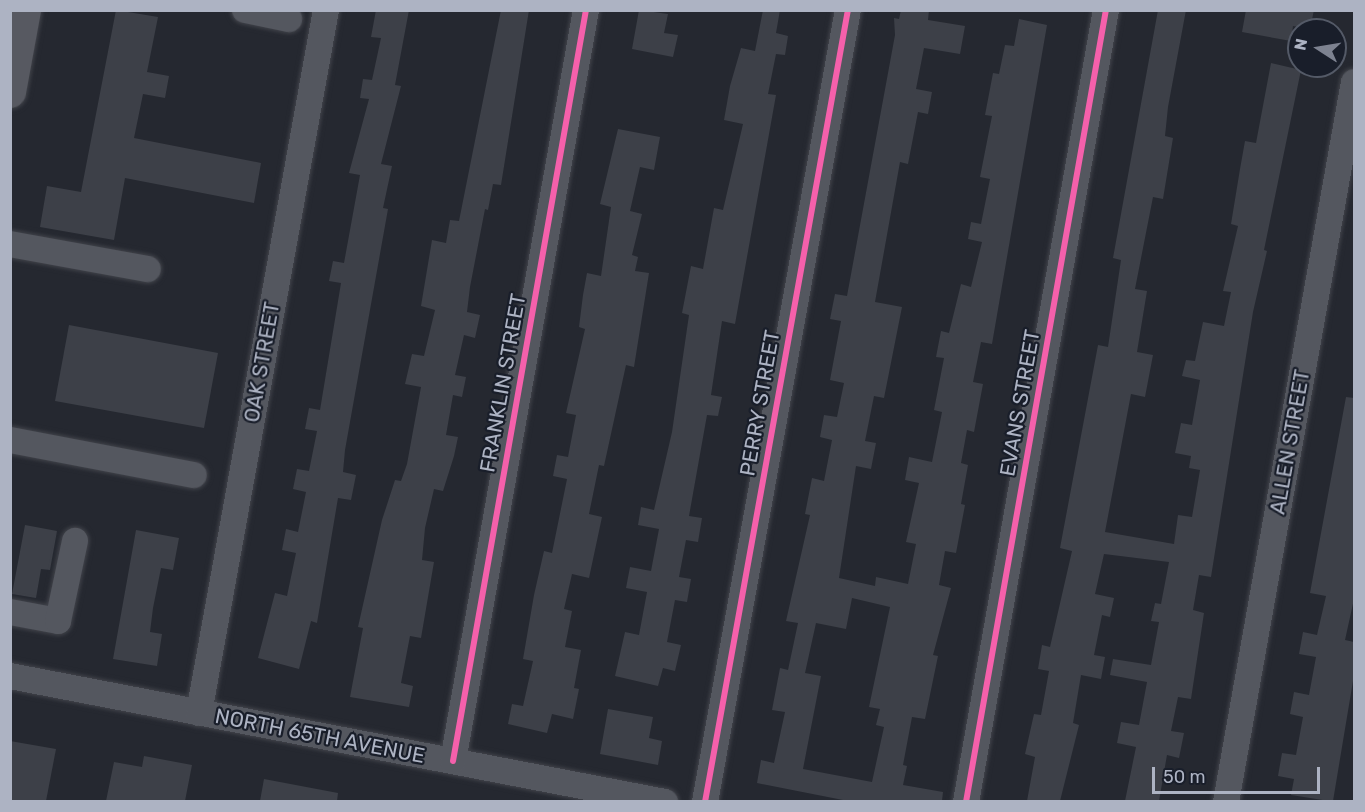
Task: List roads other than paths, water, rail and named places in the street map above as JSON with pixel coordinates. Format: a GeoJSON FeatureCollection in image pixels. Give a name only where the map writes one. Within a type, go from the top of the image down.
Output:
{"type":"FeatureCollection","features":[{"type":"Feature","properties":{"kind":"main road"},"geometry":{"type":"LineString","coordinates":[[10,92],[25,10]]}},
{"type":"Feature","properties":{"kind":"street"},"geometry":{"type":"LineString","coordinates":[[245,10],[289,19]]}},
{"type":"Feature","properties":{"kind":"street","name":"OAK STREET"},"geometry":{"type":"LineString","coordinates":[[199,713],[326,10]]}},
{"type":"Feature","properties":{"kind":"street","name":"FRANKLIN STREET"},"geometry":{"type":"LineString","coordinates":[[453,761],[586,10]]}},
{"type":"Feature","properties":{"kind":"street","name":"PERRY STREET"},"geometry":{"type":"LineString","coordinates":[[705,801],[848,10]]}},
{"type":"Feature","properties":{"kind":"street","name":"EVANS STREET"},"geometry":{"type":"LineString","coordinates":[[966,801],[1106,10]]}},
{"type":"Feature","properties":{"kind":"street","name":"ALLEN STREET"},"geometry":{"type":"LineString","coordinates":[[1226,801],[1354,81]]}},
{"type":"Feature","properties":{"kind":"street"},"geometry":{"type":"LineString","coordinates":[[10,244],[148,269]]}},
{"type":"Feature","properties":{"kind":"street"},"geometry":{"type":"LineString","coordinates":[[10,440],[194,475]]}},
{"type":"Feature","properties":{"kind":"street"},"geometry":{"type":"LineString","coordinates":[[10,612],[58,621],[75,541]]}},
{"type":"Feature","properties":{"kind":"street","name":"NORTH 65TH AVENUE"},"geometry":{"type":"LineString","coordinates":[[10,676],[665,801]]}}]}
